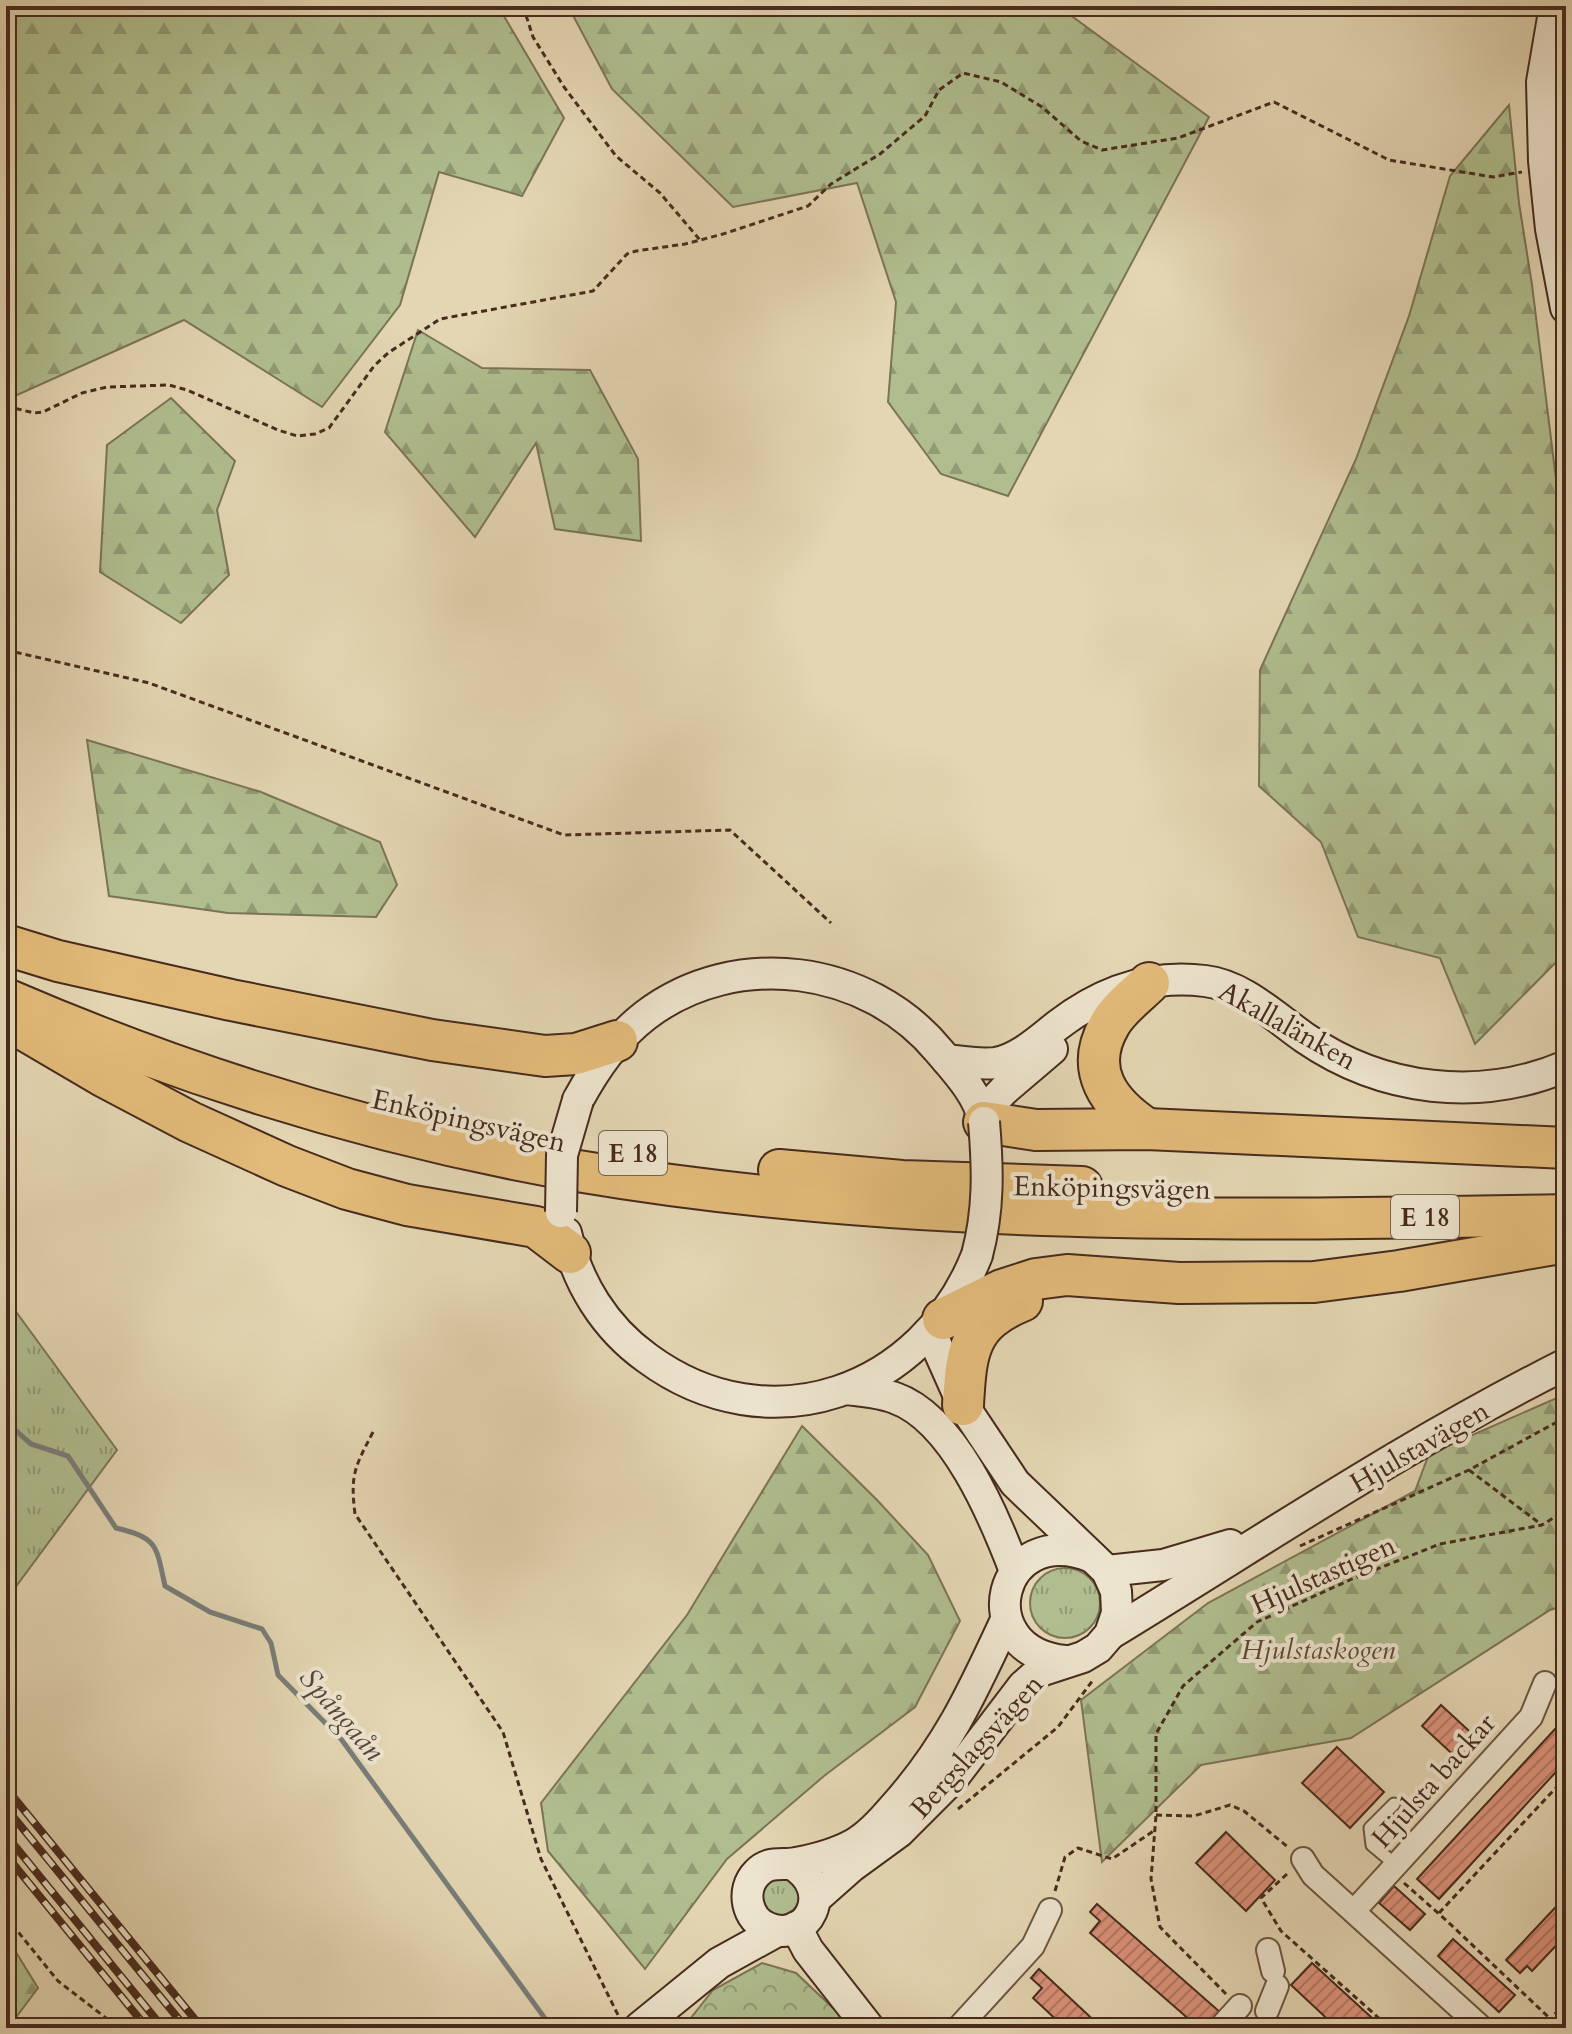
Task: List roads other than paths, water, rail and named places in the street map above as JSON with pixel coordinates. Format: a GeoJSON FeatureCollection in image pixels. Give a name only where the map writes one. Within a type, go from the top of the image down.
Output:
{"type":"FeatureCollection","features":[{"type":"Feature","properties":{"kind":"highway"},"geometry":{"type":"LineString","coordinates":[[6,945],[58,961],[231,1000],[432,1040],[545,1056],[576,1054],[617,1041]]}},
{"type":"Feature","properties":{"kind":"highway","name":"Enköpingsvägen"},"geometry":{"type":"LineString","coordinates":[[6,974],[269,1070],[492,1128],[589,1146],[699,1162],[902,1181],[1285,1204]]}},
{"type":"Feature","properties":{"kind":"highway"},"geometry":{"type":"LineString","coordinates":[[1147,1129],[1123,1113],[1108,1095],[1100,1073],[1100,1059],[1101,1046],[1111,1022],[1149,983]]}},
{"type":"Feature","properties":{"kind":"highway","name":"Enköpingsvägen"},"geometry":{"type":"LineString","coordinates":[[6,999],[185,1070],[308,1109],[412,1136],[577,1171],[726,1192],[871,1206],[1083,1215],[1285,1204]]}},
{"type":"Feature","properties":{"kind":"highway"},"geometry":{"type":"LineString","coordinates":[[6,1019],[190,1122],[287,1166],[347,1189],[407,1205],[536,1227],[570,1253]]}},
{"type":"Feature","properties":{"kind":"highway"},"geometry":{"type":"LineString","coordinates":[[984,1117],[1036,1130],[1147,1129],[1566,1148]]}},
{"type":"Feature","properties":{"kind":"highway","name":"E 18"},"geometry":{"type":"LineString","coordinates":[[1285,1204],[1566,1189]]}},
{"type":"Feature","properties":{"kind":"highway","name":"E 18"},"geometry":{"type":"LineString","coordinates":[[1285,1204],[1566,1215]]}},
{"type":"Feature","properties":{"kind":"highway"},"geometry":{"type":"LineString","coordinates":[[937,1326],[1002,1290],[1036,1279],[1076,1275],[1116,1281],[1314,1282],[1399,1271],[1566,1242]]}},
{"type":"Feature","properties":{"kind":"highway"},"geometry":{"type":"LineString","coordinates":[[963,1405],[966,1366],[973,1342],[983,1324],[995,1314],[1040,1294],[1116,1281]]}},
{"type":"Feature","properties":{"kind":"main road"},"geometry":{"type":"LineString","coordinates":[[1555,6],[1542,82],[1544,161],[1551,229],[1566,308]]}},
{"type":"Feature","properties":{"kind":"main road"},"geometry":{"type":"LineString","coordinates":[[791,973],[828,979],[887,1005],[930,1039],[947,1060],[984,1117],[988,1186],[986,1221],[968,1278],[937,1326],[892,1366],[846,1389],[799,1400],[766,1401],[728,1396],[694,1386],[663,1370],[634,1349],[609,1324],[589,1295],[570,1253],[561,1212],[562,1155],[578,1100],[595,1069],[617,1041],[647,1014],[682,993],[717,980],[753,974],[791,973]]}},
{"type":"Feature","properties":{"kind":"main road","name":"Akallalänken"},"geometry":{"type":"LineString","coordinates":[[947,1060],[977,1064],[998,1062],[1023,1052],[1107,993],[1180,978],[1211,981],[1247,996],[1320,1048],[1381,1074],[1412,1083],[1475,1088],[1506,1086],[1536,1079],[1566,1066]]}},
{"type":"Feature","properties":{"kind":"main road","name":"Akallalänken"},"geometry":{"type":"LineString","coordinates":[[984,1117],[1004,1090],[1072,1031],[1108,1005],[1149,983]]}},
{"type":"Feature","properties":{"kind":"main road"},"geometry":{"type":"LineString","coordinates":[[937,1326],[963,1405],[1015,1483],[1099,1564],[1116,1591],[1117,1613],[1110,1634]]}},
{"type":"Feature","properties":{"kind":"main road","name":"Hjulstavägen"},"geometry":{"type":"LineString","coordinates":[[1110,1634],[1274,1530],[1440,1432],[1566,1364]]}},
{"type":"Feature","properties":{"kind":"main road"},"geometry":{"type":"LineString","coordinates":[[846,1389],[896,1398],[914,1408],[940,1431],[962,1458],[1000,1530],[1015,1571],[1031,1556],[1051,1549],[1073,1549],[1099,1564]]}},
{"type":"Feature","properties":{"kind":"main road","name":"Hjulstavägen"},"geometry":{"type":"LineString","coordinates":[[1099,1564],[1163,1565],[1274,1530]]}},
{"type":"Feature","properties":{"kind":"main road","name":"Bergslagsvägen"},"geometry":{"type":"LineString","coordinates":[[1015,1571],[1007,1586],[1004,1603],[1006,1620],[1015,1637],[1028,1651],[1046,1659],[1065,1661]]}},
{"type":"Feature","properties":{"kind":"main road","name":"Bergslagsvägen"},"geometry":{"type":"LineString","coordinates":[[719,1963],[750,1912],[747,1899],[755,1874],[778,1862],[792,1864],[835,1854],[859,1842],[912,1787],[964,1710],[1006,1620]]}},
{"type":"Feature","properties":{"kind":"main road","name":"Bergslagsvägen"},"geometry":{"type":"LineString","coordinates":[[639,2028],[719,1963],[806,1920],[816,1898],[851,1867],[899,1832],[953,1778],[1023,1686],[1040,1671],[1083,1657],[1098,1648],[1110,1634]]}},
{"type":"Feature","properties":{"kind":"main road"},"geometry":{"type":"LineString","coordinates":[[792,1864],[804,1871],[813,1883],[816,1898]]}},
{"type":"Feature","properties":{"kind":"main road"},"geometry":{"type":"LineString","coordinates":[[750,1912],[757,1921],[786,1929],[808,1950],[869,2028]]}},
{"type":"Feature","properties":{"kind":"street","name":"Hjulsta backar"},"geometry":{"type":"LineString","coordinates":[[1354,1911],[1531,1717],[1545,1683]]}},
{"type":"Feature","properties":{"kind":"street"},"geometry":{"type":"LineString","coordinates":[[1303,1859],[1313,1875],[1482,2028]]}},
{"type":"Feature","properties":{"kind":"street"},"geometry":{"type":"LineString","coordinates":[[958,2028],[1033,1946],[1050,1910]]}},
{"type":"Feature","properties":{"kind":"street"},"geometry":{"type":"LineString","coordinates":[[1267,2011],[1273,1969]]}},
{"type":"Feature","properties":{"kind":"street"},"geometry":{"type":"LineString","coordinates":[[1220,2028],[1240,2006]]}},
{"type":"Feature","properties":{"kind":"lane"},"geometry":{"type":"LineString","coordinates":[[1393,1868],[1372,1845],[1370,1828],[1394,1804]]}},
{"type":"Feature","properties":{"kind":"waterway","name":"Spångaån"},"geometry":{"type":"LineString","coordinates":[[6,1422],[31,1444],[68,1456],[116,1528],[140,1536],[153,1545],[165,1586],[210,1612],[262,1629],[271,1643],[278,1675],[341,1739],[552,2028]]}},
{"type":"Feature","properties":{"kind":"railway"},"geometry":{"type":"LineString","coordinates":[[6,1788],[202,2028]]}},
{"type":"Feature","properties":{"kind":"railway"},"geometry":{"type":"LineString","coordinates":[[6,1808],[186,2028]]}},
{"type":"Feature","properties":{"kind":"railway"},"geometry":{"type":"LineString","coordinates":[[6,1835],[163,2028]]}},
{"type":"Feature","properties":{"kind":"railway"},"geometry":{"type":"LineString","coordinates":[[6,1855],[147,2028]]}},
{"type":"Feature","properties":{"kind":"park label","name":"Hjulstaskogen"},"geometry":{"type":"Point","coordinates":[1318,1649]}}]}
